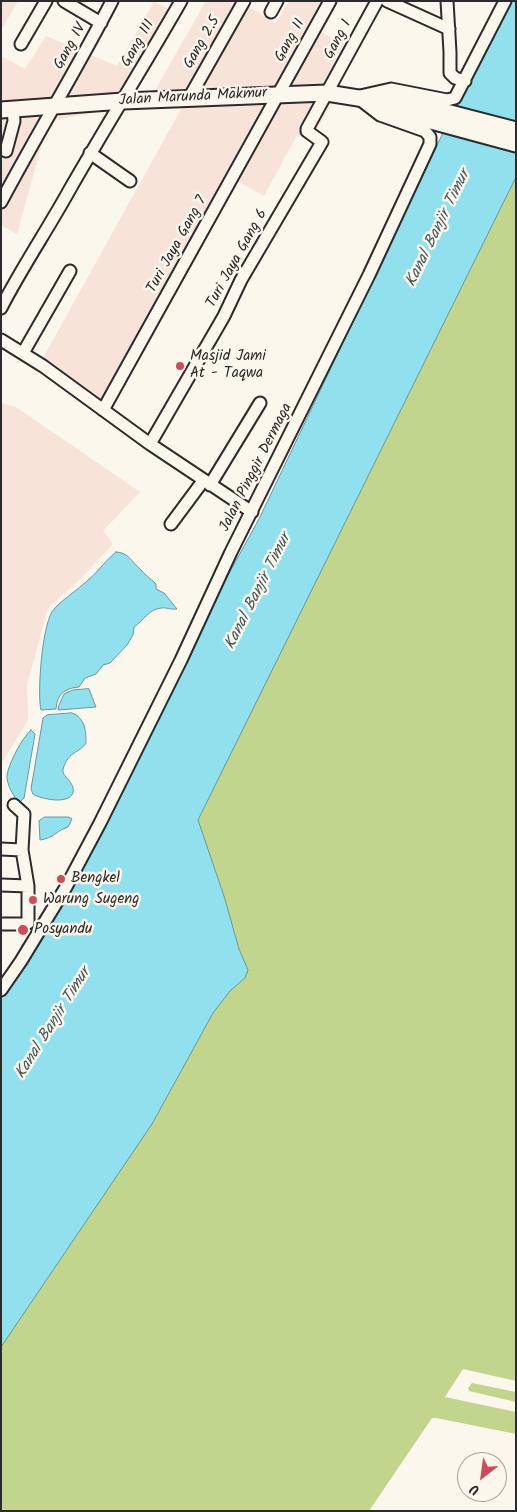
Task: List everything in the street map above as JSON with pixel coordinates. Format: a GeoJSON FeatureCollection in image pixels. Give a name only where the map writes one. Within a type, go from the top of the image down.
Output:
{"type":"FeatureCollection","features":[{"type":"Feature","properties":{"kind":"main road","name":"Jalan Marunda Makmur"},"geometry":{"type":"LineString","coordinates":[[7,110],[123,101],[188,100],[327,93],[383,102],[394,111],[439,116],[516,130]]}},
{"type":"Feature","properties":{"kind":"main road","name":"Jalan Marunda Makmur"},"geometry":{"type":"LineString","coordinates":[[439,116],[516,144]]}},
{"type":"Feature","properties":{"kind":"street"},"geometry":{"type":"LineString","coordinates":[[21,44],[46,1]]}},
{"type":"Feature","properties":{"kind":"street"},"geometry":{"type":"LineString","coordinates":[[64,1],[101,23]]}},
{"type":"Feature","properties":{"kind":"street","name":"Gang IV"},"geometry":{"type":"LineString","coordinates":[[1,202],[112,1]]}},
{"type":"Feature","properties":{"kind":"street","name":"Gang III"},"geometry":{"type":"LineString","coordinates":[[1,308],[18,275],[181,1]]}},
{"type":"Feature","properties":{"kind":"street","name":"Gang 2.5"},"geometry":{"type":"LineString","coordinates":[[188,100],[244,1]]}},
{"type":"Feature","properties":{"kind":"street"},"geometry":{"type":"LineString","coordinates":[[271,12],[277,1]]}},
{"type":"Feature","properties":{"kind":"street","name":"Gang II"},"geometry":{"type":"LineString","coordinates":[[278,94],[330,1]]}},
{"type":"Feature","properties":{"kind":"street","name":"Gang I"},"geometry":{"type":"LineString","coordinates":[[327,93],[377,1]]}},
{"type":"Feature","properties":{"kind":"street"},"geometry":{"type":"LineString","coordinates":[[387,1],[449,29]]}},
{"type":"Feature","properties":{"kind":"street"},"geometry":{"type":"LineString","coordinates":[[448,1],[450,73],[452,77],[465,81]]}},
{"type":"Feature","properties":{"kind":"street"},"geometry":{"type":"LineString","coordinates":[[356,97],[392,89],[451,100],[455,98],[505,1]]}},
{"type":"Feature","properties":{"kind":"street","name":"Turi Jaya Gang 6"},"geometry":{"type":"LineString","coordinates":[[150,444],[224,316],[241,280],[322,142],[306,130],[327,93]]}},
{"type":"Feature","properties":{"kind":"street","name":"Turi Jaya Gang 7"},"geometry":{"type":"LineString","coordinates":[[103,410],[278,94]]}},
{"type":"Feature","properties":{"kind":"street","name":"Jalan Pinggir Dermaga"},"geometry":{"type":"LineString","coordinates":[[2,989],[66,886],[164,696],[231,552],[370,275],[430,144],[430,137],[425,131],[380,115],[356,97]]}},
{"type":"Feature","properties":{"kind":"street"},"geometry":{"type":"LineString","coordinates":[[6,151],[14,120],[7,110]]}},
{"type":"Feature","properties":{"kind":"street"},"geometry":{"type":"LineString","coordinates":[[90,153],[130,181]]}},
{"type":"Feature","properties":{"kind":"street"},"geometry":{"type":"LineString","coordinates":[[24,353],[70,271]]}},
{"type":"Feature","properties":{"kind":"street"},"geometry":{"type":"LineString","coordinates":[[1,340],[24,353],[150,444],[252,512]]}},
{"type":"Feature","properties":{"kind":"street"},"geometry":{"type":"LineString","coordinates":[[170,524],[207,483],[260,403]]}},
{"type":"Feature","properties":{"kind":"street"},"geometry":{"type":"LineString","coordinates":[[1,924],[27,924],[29,922],[28,886],[22,850],[24,814],[14,805]]}},
{"type":"Feature","properties":{"kind":"street"},"geometry":{"type":"LineString","coordinates":[[1,849],[22,850]]}},
{"type":"Feature","properties":{"kind":"street"},"geometry":{"type":"LineString","coordinates":[[1,885],[28,886]]}},
{"type":"Feature","properties":{"kind":"street"},"geometry":{"type":"LineString","coordinates":[[29,913],[46,920]]}},
{"type":"Feature","properties":{"kind":"shaded area"},"geometry":{"type":"Polygon","coordinates":[[[1,1],[18,1],[1,30],[1,1]]]}},
{"type":"Feature","properties":{"kind":"shaded area"},"geometry":{"type":"Polygon","coordinates":[[[206,1],[239,1],[276,23],[289,1],[326,1],[312,27],[349,47],[328,88],[340,90],[310,141],[297,135],[264,196],[230,177],[98,412],[38,367],[185,102],[149,101],[206,1]]]}},
{"type":"Feature","properties":{"kind":"shaded area"},"geometry":{"type":"Polygon","coordinates":[[[154,2],[171,10],[117,107],[48,122],[17,234],[1,225],[1,56],[25,69],[46,36],[117,66],[154,2]]]}},
{"type":"Feature","properties":{"kind":"shaded area"},"geometry":{"type":"Polygon","coordinates":[[[1,403],[16,407],[140,492],[103,531],[113,544],[80,579],[48,608],[27,685],[28,720],[1,764],[1,403]]]}},
{"type":"Feature","properties":{"kind":"green space"},"geometry":{"type":"Polygon","coordinates":[[[516,166],[516,1381],[463,1369],[445,1397],[516,1412],[516,1434],[432,1418],[369,1511],[1,1511],[1,1338],[193,823],[516,166]]]}},
{"type":"Feature","properties":{"kind":"green space"},"geometry":{"type":"Polygon","coordinates":[[[472,1383],[516,1392],[516,1402],[469,1391],[468,1388],[472,1383]]]}},
{"type":"Feature","properties":{"kind":"water","name":"Kanal Banjir Timur"},"geometry":{"type":"Polygon","coordinates":[[[511,1],[516,1],[516,177],[198,820],[224,896],[239,949],[248,970],[245,978],[230,991],[213,1013],[152,1124],[1,1347],[1,998],[58,911],[92,850],[206,615],[259,519],[450,118],[511,1]]]}},
{"type":"Feature","properties":{"kind":"water"},"geometry":{"type":"Polygon","coordinates":[[[116,552],[120,552],[130,558],[156,584],[156,589],[164,593],[177,609],[161,608],[150,613],[134,627],[133,635],[127,645],[110,663],[103,665],[96,674],[85,678],[79,687],[66,690],[58,699],[56,709],[41,710],[42,658],[46,628],[50,616],[58,605],[90,578],[116,552]]]}},
{"type":"Feature","properties":{"kind":"water"},"geometry":{"type":"Polygon","coordinates":[[[89,689],[96,707],[58,710],[64,694],[73,690],[89,689]]]}},
{"type":"Feature","properties":{"kind":"water"},"geometry":{"type":"Polygon","coordinates":[[[72,713],[82,721],[85,729],[86,743],[68,758],[63,769],[64,775],[71,783],[73,793],[70,797],[60,800],[37,796],[33,794],[31,789],[43,718],[47,715],[72,713]]]}},
{"type":"Feature","properties":{"kind":"water"},"geometry":{"type":"Polygon","coordinates":[[[31,730],[35,734],[24,798],[20,802],[15,798],[11,790],[7,775],[16,751],[31,730]]]}},
{"type":"Feature","properties":{"kind":"water"},"geometry":{"type":"Polygon","coordinates":[[[45,817],[68,817],[72,819],[68,827],[49,838],[40,840],[39,821],[45,817]]]}},
{"type":"Feature","properties":{"kind":"place","name":"Masjid Jami At - Taqwa"},"geometry":{"type":"Point","coordinates":[180,366]}},
{"type":"Feature","properties":{"kind":"place","name":"Bengkel"},"geometry":{"type":"Point","coordinates":[61,879]}},
{"type":"Feature","properties":{"kind":"place","name":"Warung Sugeng"},"geometry":{"type":"Point","coordinates":[33,900]}},
{"type":"Feature","properties":{"kind":"place","name":"Posyandu"},"geometry":{"type":"Point","coordinates":[23,930]}}]}
